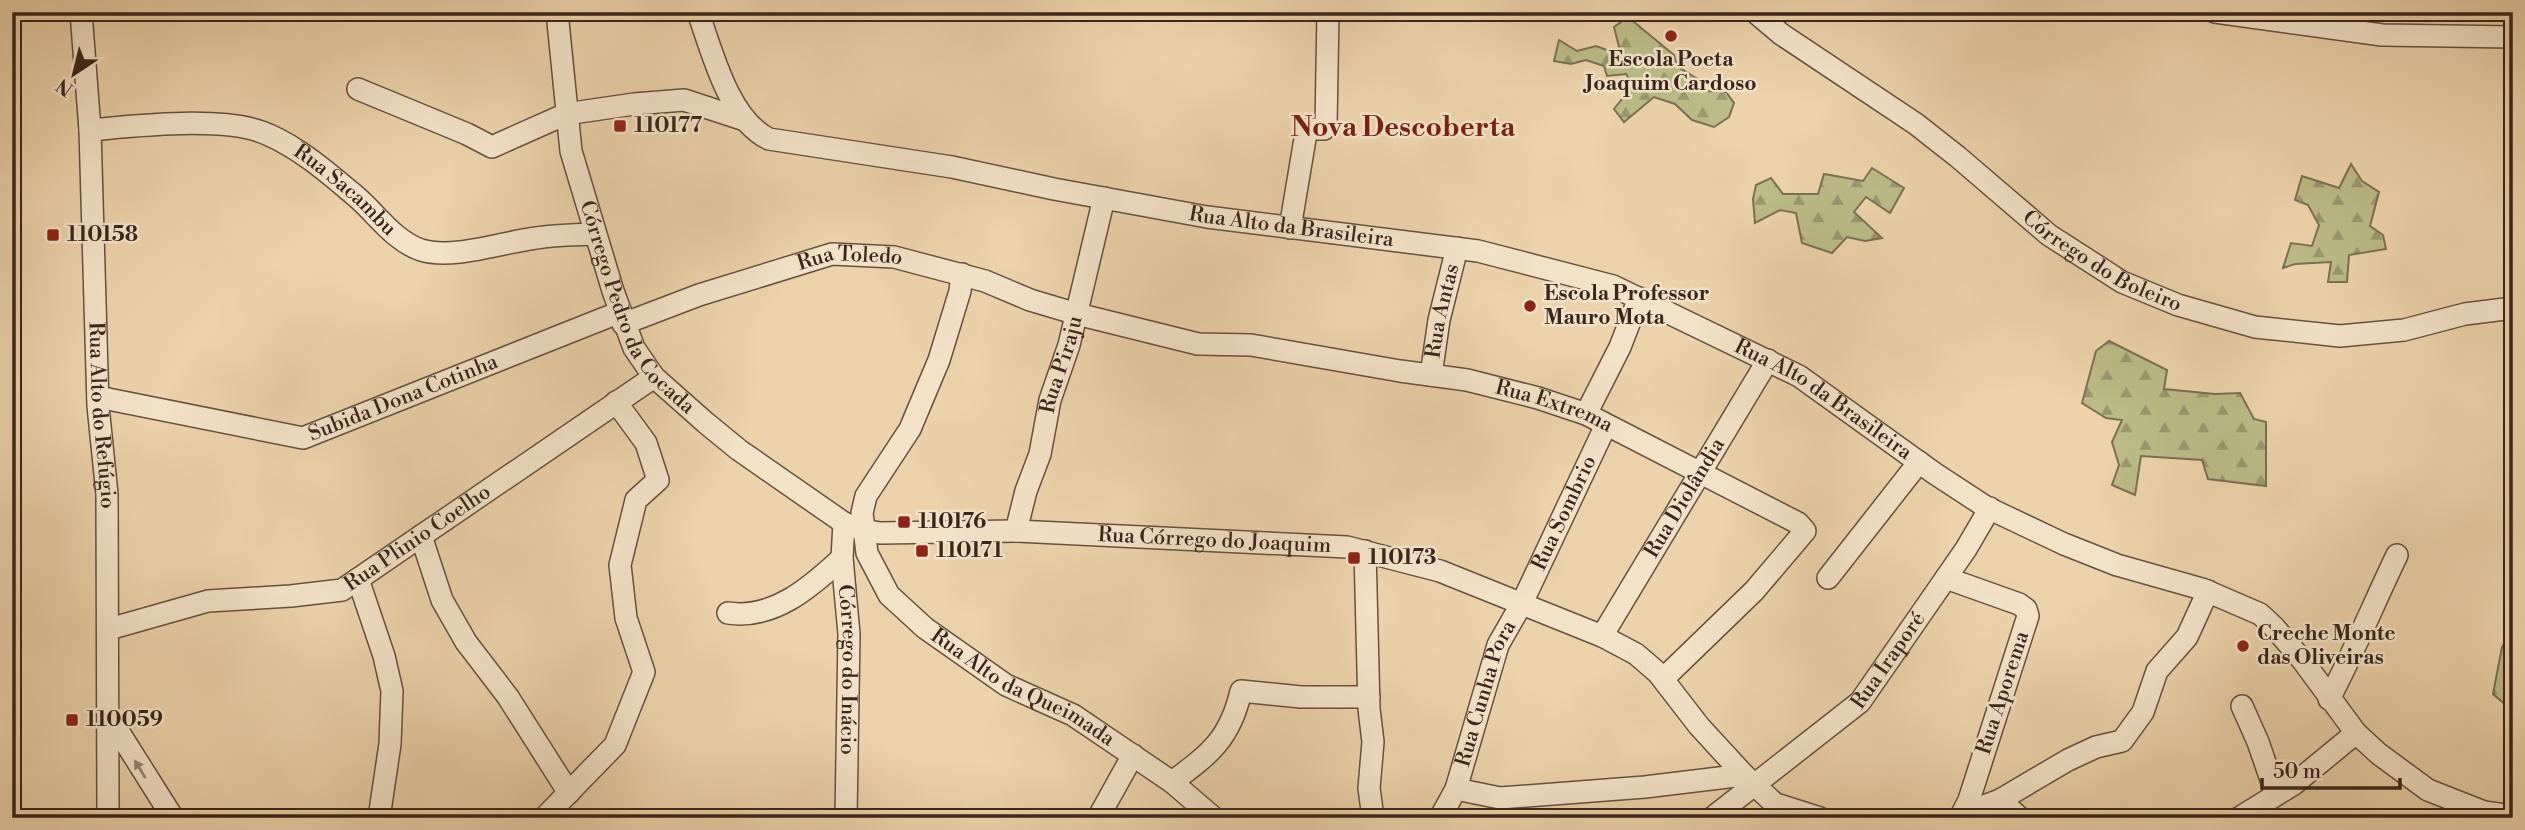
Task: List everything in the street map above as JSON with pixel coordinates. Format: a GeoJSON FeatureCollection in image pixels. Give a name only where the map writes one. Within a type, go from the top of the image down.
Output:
{"type":"FeatureCollection","features":[{"type":"Feature","properties":{"kind":"street","name":"Rua Alto do Refúgio"},"geometry":{"type":"LineString","coordinates":[[81,12],[90,130],[98,397],[107,494],[110,718],[108,818]]}},
{"type":"Feature","properties":{"kind":"street","name":"Córrego Pedro da Cocada"},"geometry":{"type":"LineString","coordinates":[[557,12],[571,151],[595,234],[634,348],[653,377],[738,450],[853,526]]}},
{"type":"Feature","properties":{"kind":"street","name":"Rua Alto da Brasileira"},"geometry":{"type":"LineString","coordinates":[[698,12],[717,67],[732,99],[757,134],[786,144],[952,167],[1207,217],[1478,251],[1613,286],[1799,376],[1919,462],[1990,508],[2064,544],[2117,565],[2208,591],[2260,614],[2274,626],[2303,661],[2356,733],[2379,754],[2428,790],[2484,812],[2513,816]]}},
{"type":"Feature","properties":{"kind":"street"},"geometry":{"type":"LineString","coordinates":[[1290,228],[1306,133],[1310,129],[1324,129],[1326,126],[1328,12]]}},
{"type":"Feature","properties":{"kind":"street","name":"Córrego do Boleiro"},"geometry":{"type":"LineString","coordinates":[[1755,12],[1781,34],[1916,124],[2067,248],[2122,282],[2178,305],[2255,327],[2340,336],[2404,330],[2465,314],[2513,308]]}},
{"type":"Feature","properties":{"kind":"street"},"geometry":{"type":"LineString","coordinates":[[2216,12],[2382,35],[2513,37]]}},
{"type":"Feature","properties":{"kind":"street"},"geometry":{"type":"LineString","coordinates":[[358,89],[492,147],[566,114],[634,104],[684,100],[746,120]]}},
{"type":"Feature","properties":{"kind":"street","name":"Rua Sacambu"},"geometry":{"type":"LineString","coordinates":[[90,130],[162,124],[233,126],[261,131],[284,143],[331,176],[376,214],[393,233],[422,250],[438,253],[460,251],[537,238],[595,234]]}},
{"type":"Feature","properties":{"kind":"street","name":"Rua Piraju"},"geometry":{"type":"LineString","coordinates":[[1016,531],[1026,491],[1040,454],[1050,400],[1077,314],[1104,198]]}},
{"type":"Feature","properties":{"kind":"street","name":"Rua Antas"},"geometry":{"type":"LineString","coordinates":[[1431,375],[1439,320],[1457,248]]}},
{"type":"Feature","properties":{"kind":"street","name":"Rua Toledo"},"geometry":{"type":"LineString","coordinates":[[622,318],[832,254],[894,257],[962,274],[1077,314]]}},
{"type":"Feature","properties":{"kind":"street","name":"Córrego do Inácio"},"geometry":{"type":"LineString","coordinates":[[846,818],[849,634],[842,558],[853,526],[862,513],[866,496],[910,429],[939,360],[960,291],[962,274]]}},
{"type":"Feature","properties":{"kind":"street"},"geometry":{"type":"LineString","coordinates":[[1586,414],[1620,347],[1639,298]]}},
{"type":"Feature","properties":{"kind":"street","name":"Rua Extrema"},"geometry":{"type":"LineString","coordinates":[[1077,314],[1198,344],[1251,345],[1495,386],[1586,414],[1798,523],[1805,531],[1754,591],[1663,679]]}},
{"type":"Feature","properties":{"kind":"street","name":"Subida Dona Cotinha"},"geometry":{"type":"LineString","coordinates":[[98,397],[303,438],[622,318]]}},
{"type":"Feature","properties":{"kind":"street","name":"Rua Diolândia"},"geometry":{"type":"LineString","coordinates":[[1602,636],[1768,360]]}},
{"type":"Feature","properties":{"kind":"street","name":"Rua Plinio Coelho"},"geometry":{"type":"LineString","coordinates":[[109,629],[208,601],[342,590],[653,377]]}},
{"type":"Feature","properties":{"kind":"street"},"geometry":{"type":"LineString","coordinates":[[544,818],[615,746],[645,672],[626,618],[620,565],[636,500],[658,480],[646,443],[616,402]]}},
{"type":"Feature","properties":{"kind":"street","name":"Rua Sombrio"},"geometry":{"type":"LineString","coordinates":[[1522,603],[1606,425]]}},
{"type":"Feature","properties":{"kind":"street"},"geometry":{"type":"LineString","coordinates":[[1828,578],[1919,462]]}},
{"type":"Feature","properties":{"kind":"street","name":"Rua Iraporé"},"geometry":{"type":"LineString","coordinates":[[1718,815],[1748,779],[1860,702],[1947,578],[1990,508]]}},
{"type":"Feature","properties":{"kind":"street","name":"Rua Córrego do Joaquim"},"geometry":{"type":"LineString","coordinates":[[853,526],[880,533],[1016,531],[1348,547],[1440,570],[1602,636],[1636,654],[1663,679],[1699,726],[1748,779],[1782,811]]}},
{"type":"Feature","properties":{"kind":"street","name":"Rua Alto da Queimada"},"geometry":{"type":"LineString","coordinates":[[853,526],[889,595],[925,628],[1006,685],[1073,715],[1172,782],[1214,818]]}},
{"type":"Feature","properties":{"kind":"street"},"geometry":{"type":"LineString","coordinates":[[421,536],[442,600],[466,642],[508,697],[569,793]]}},
{"type":"Feature","properties":{"kind":"street"},"geometry":{"type":"LineString","coordinates":[[1365,551],[1369,697],[1373,742],[1369,788],[1373,818]]}},
{"type":"Feature","properties":{"kind":"street"},"geometry":{"type":"LineString","coordinates":[[2329,699],[2353,655],[2397,555]]}},
{"type":"Feature","properties":{"kind":"street"},"geometry":{"type":"LineString","coordinates":[[728,612],[744,615],[758,613],[787,601],[820,579],[842,558]]}},
{"type":"Feature","properties":{"kind":"street","name":"Rua Aporema"},"geometry":{"type":"LineString","coordinates":[[1947,578],[2019,604],[2026,609],[2028,616],[1969,800],[1961,816]]}},
{"type":"Feature","properties":{"kind":"street"},"geometry":{"type":"LineString","coordinates":[[358,579],[384,656],[392,691],[390,744],[379,818]]}},
{"type":"Feature","properties":{"kind":"street"},"geometry":{"type":"LineString","coordinates":[[1961,816],[2000,800],[2095,747],[2122,741],[2143,712],[2157,671],[2187,637],[2208,591]]}},
{"type":"Feature","properties":{"kind":"street","name":"Rua Cunha Pora"},"geometry":{"type":"LineString","coordinates":[[1440,818],[1456,789],[1498,645],[1522,603]]}},
{"type":"Feature","properties":{"kind":"street"},"geometry":{"type":"LineString","coordinates":[[1172,782],[1207,756],[1228,729],[1241,691],[1301,697],[1369,697]]}},
{"type":"Feature","properties":{"kind":"street"},"geometry":{"type":"LineString","coordinates":[[2242,706],[2259,742],[2276,794]]}},
{"type":"Feature","properties":{"kind":"street"},"geometry":{"type":"LineString","coordinates":[[110,718],[173,818]]}},
{"type":"Feature","properties":{"kind":"street"},"geometry":{"type":"LineString","coordinates":[[2239,818],[2294,784],[2356,733]]}},
{"type":"Feature","properties":{"kind":"street"},"geometry":{"type":"LineString","coordinates":[[1098,818],[1133,755]]}},
{"type":"Feature","properties":{"kind":"street"},"geometry":{"type":"LineString","coordinates":[[1456,789],[1500,798],[1748,779]]}},
{"type":"Feature","properties":{"kind":"street"},"geometry":{"type":"LineString","coordinates":[[2000,800],[2020,818]]}},
{"type":"Feature","properties":{"kind":"street"},"geometry":{"type":"LineString","coordinates":[[1782,811],[1820,818]]}},
{"type":"Feature","properties":{"kind":"green space"},"geometry":{"type":"Polygon","coordinates":[[[1628,17],[1674,55],[1677,66],[1699,80],[1697,86],[1705,91],[1726,92],[1734,103],[1729,117],[1714,127],[1692,120],[1675,104],[1654,97],[1624,122],[1614,109],[1633,85],[1626,74],[1607,76],[1604,66],[1586,60],[1571,64],[1554,61],[1559,40],[1577,51],[1596,46],[1621,55],[1614,27],[1628,17]]]}},
{"type":"Feature","properties":{"kind":"green space"},"geometry":{"type":"Polygon","coordinates":[[[2351,164],[2362,181],[2379,192],[2370,226],[2383,235],[2386,249],[2349,255],[2347,282],[2328,282],[2331,262],[2295,264],[2283,268],[2291,243],[2312,246],[2319,225],[2308,205],[2295,200],[2302,176],[2339,188],[2351,164]]]}},
{"type":"Feature","properties":{"kind":"green space"},"geometry":{"type":"Polygon","coordinates":[[[1872,168],[1904,188],[1890,213],[1866,197],[1854,212],[1882,238],[1865,241],[1847,237],[1832,253],[1802,243],[1796,213],[1780,210],[1755,223],[1753,199],[1756,185],[1771,178],[1783,194],[1818,194],[1824,174],[1863,181],[1872,168]]]}},
{"type":"Feature","properties":{"kind":"green space"},"geometry":{"type":"Polygon","coordinates":[[[2109,341],[2167,370],[2164,389],[2215,394],[2240,393],[2254,419],[2266,422],[2266,486],[2208,479],[2202,460],[2141,456],[2135,495],[2112,485],[2119,465],[2112,442],[2122,420],[2106,418],[2082,403],[2096,351],[2109,341]]]}},
{"type":"Feature","properties":{"kind":"green space"},"geometry":{"type":"Polygon","coordinates":[[[2513,628],[2513,711],[2493,694],[2502,647],[2513,628]]]}},
{"type":"Feature","properties":{"kind":"place","name":"Escola Poeta Joaquim Cardoso"},"geometry":{"type":"Point","coordinates":[1671,36]}},
{"type":"Feature","properties":{"kind":"place","name":"110177"},"geometry":{"type":"Point","coordinates":[620,126]}},
{"type":"Feature","properties":{"kind":"place","name":"110158"},"geometry":{"type":"Point","coordinates":[53,235]}},
{"type":"Feature","properties":{"kind":"place","name":"Escola Professor Mauro Mota"},"geometry":{"type":"Point","coordinates":[1530,306]}},
{"type":"Feature","properties":{"kind":"place","name":"110176"},"geometry":{"type":"Point","coordinates":[904,522]}},
{"type":"Feature","properties":{"kind":"place","name":"110171"},"geometry":{"type":"Point","coordinates":[922,551]}},
{"type":"Feature","properties":{"kind":"place","name":"110173"},"geometry":{"type":"Point","coordinates":[1354,558]}},
{"type":"Feature","properties":{"kind":"place","name":"Creche Monte das Oliveiras"},"geometry":{"type":"Point","coordinates":[2243,646]}},
{"type":"Feature","properties":{"kind":"place","name":"110059"},"geometry":{"type":"Point","coordinates":[72,720]}},
{"type":"Feature","properties":{"kind":"district","name":"Nova Descoberta"},"geometry":{"type":"Point","coordinates":[1403,127]}}]}
